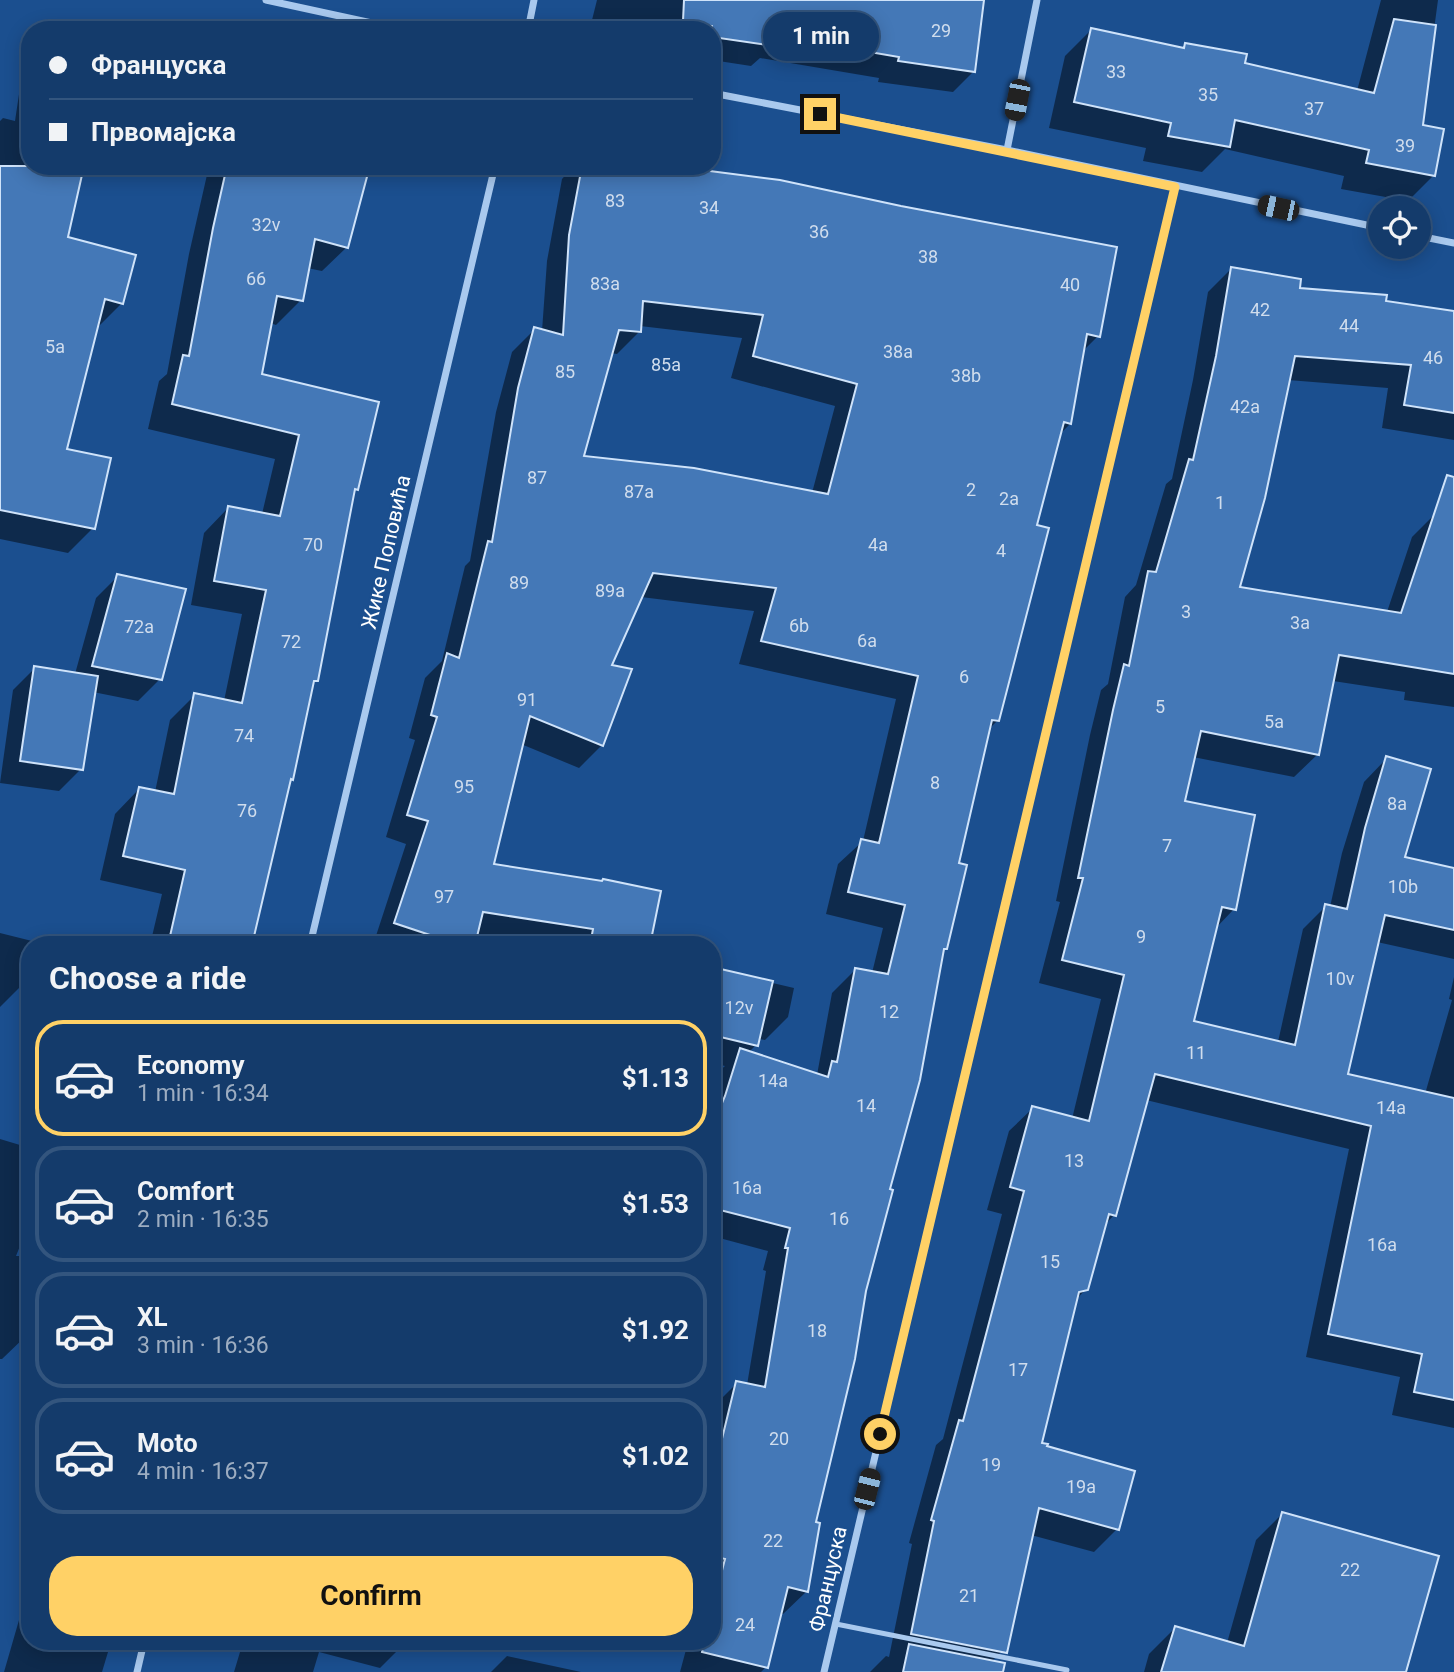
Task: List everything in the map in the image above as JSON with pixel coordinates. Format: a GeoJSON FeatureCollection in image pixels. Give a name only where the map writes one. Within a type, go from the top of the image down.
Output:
{"type":"FeatureCollection","features":[{"type":"Feature","properties":{"kind":"street"},"geometry":{"type":"LineString","coordinates":[[266,0],[363,21]]}},
{"type":"Feature","properties":{"kind":"street"},"geometry":{"type":"LineString","coordinates":[[529,21],[534,0]]}},
{"type":"Feature","properties":{"kind":"street"},"geometry":{"type":"LineString","coordinates":[[1007,150],[1037,0]]}},
{"type":"Feature","properties":{"kind":"street"},"geometry":{"type":"LineString","coordinates":[[721,95],[1007,150],[1368,225]]}},
{"type":"Feature","properties":{"kind":"street","name":"Жике Поповића"},"geometry":{"type":"LineString","coordinates":[[312,936],[493,175]]}},
{"type":"Feature","properties":{"kind":"street","name":"Француска"},"geometry":{"type":"LineString","coordinates":[[824,1672],[1175,187]]}},
{"type":"Feature","properties":{"kind":"street"},"geometry":{"type":"LineString","coordinates":[[1431,238],[1454,243]]}},
{"type":"Feature","properties":{"kind":"street"},"geometry":{"type":"LineString","coordinates":[[137,1672],[142,1650]]}},
{"type":"Feature","properties":{"kind":"lane"},"geometry":{"type":"LineString","coordinates":[[836,1623],[1067,1670]]}},
{"type":"Feature","properties":{"kind":"building"},"geometry":{"type":"Polygon","coordinates":[[[684,0],[984,0],[975,72],[898,61],[899,57],[776,36],[774,46],[721,38],[721,21],[683,21],[684,0]]]}},
{"type":"Feature","properties":{"kind":"building"},"geometry":{"type":"Polygon","coordinates":[[[1394,19],[1436,25],[1423,125],[1444,129],[1435,176],[1366,163],[1369,150],[1235,120],[1230,147],[1168,136],[1171,123],[1074,102],[1091,28],[1184,48],[1185,43],[1247,54],[1245,63],[1374,93],[1394,19]]]}},
{"type":"Feature","properties":{"kind":"building"},"geometry":{"type":"Polygon","coordinates":[[[0,166],[21,166],[21,175],[82,175],[68,237],[136,255],[123,304],[105,299],[67,449],[111,458],[95,529],[0,510],[0,166]]]}},
{"type":"Feature","properties":{"kind":"building"},"geometry":{"type":"Polygon","coordinates":[[[721,172],[780,180],[1117,247],[1100,337],[1087,334],[1071,424],[1064,422],[1037,525],[1049,528],[999,721],[992,720],[959,863],[967,865],[947,949],[944,949],[920,1080],[866,1291],[855,1359],[816,1522],[820,1523],[808,1592],[788,1587],[768,1668],[702,1652],[721,1650],[721,1574],[725,1559],[721,1558],[721,1443],[736,1381],[765,1387],[790,1228],[721,1210],[721,1106],[740,1048],[828,1077],[832,1061],[837,1062],[855,968],[888,974],[905,905],[848,892],[861,839],[879,843],[918,676],[761,641],[776,588],[653,573],[612,665],[632,669],[603,746],[530,716],[494,864],[602,881],[603,879],[661,891],[652,936],[592,936],[593,929],[483,912],[477,936],[433,936],[394,923],[428,821],[407,815],[437,717],[431,715],[447,653],[459,658],[488,541],[492,542],[518,388],[534,327],[563,335],[569,235],[580,175],[721,175],[721,172]],[[643,301],[641,332],[619,330],[584,456],[694,468],[828,494],[857,384],[753,356],[763,315],[643,301]]]}},
{"type":"Feature","properties":{"kind":"building"},"geometry":{"type":"Polygon","coordinates":[[[225,175],[367,175],[348,248],[315,239],[303,301],[277,296],[262,374],[379,402],[358,490],[355,489],[318,681],[314,681],[293,780],[291,779],[254,936],[170,936],[185,870],[123,856],[139,787],[174,794],[194,693],[242,703],[266,590],[214,581],[228,506],[280,516],[299,435],[172,404],[183,355],[189,356],[225,175]]]}},
{"type":"Feature","properties":{"kind":"building"},"geometry":{"type":"Polygon","coordinates":[[[1231,267],[1301,279],[1300,288],[1387,295],[1386,301],[1454,311],[1454,413],[1404,405],[1411,365],[1295,356],[1265,498],[1240,587],[1401,613],[1447,475],[1454,477],[1454,674],[1339,655],[1319,755],[1201,731],[1185,801],[1255,815],[1236,910],[1222,907],[1194,1021],[1295,1045],[1325,904],[1347,909],[1365,828],[1386,756],[1431,769],[1405,857],[1454,868],[1454,930],[1385,915],[1348,1074],[1454,1098],[1454,1400],[1414,1392],[1422,1354],[1328,1334],[1371,1126],[1155,1074],[1116,1216],[1109,1214],[1088,1290],[1079,1292],[1042,1443],[1135,1471],[1119,1530],[1039,1508],[1007,1653],[911,1634],[934,1521],[931,1520],[959,1420],[963,1421],[1024,1191],[1010,1187],[1032,1106],[1089,1121],[1124,975],[1062,960],[1083,878],[1078,878],[1124,664],[1129,666],[1148,571],[1156,572],[1189,459],[1193,460],[1216,356],[1231,267]]]}},
{"type":"Feature","properties":{"kind":"building"},"geometry":{"type":"Polygon","coordinates":[[[117,574],[186,589],[162,680],[92,666],[117,574]]]}},
{"type":"Feature","properties":{"kind":"building"},"geometry":{"type":"Polygon","coordinates":[[[34,666],[98,676],[83,770],[20,761],[34,666]]]}},
{"type":"Feature","properties":{"kind":"building"},"geometry":{"type":"Polygon","coordinates":[[[721,969],[773,981],[758,1046],[721,1037],[721,969]]]}},
{"type":"Feature","properties":{"kind":"building"},"geometry":{"type":"Polygon","coordinates":[[[1282,1512],[1439,1556],[1406,1672],[1161,1672],[1175,1626],[1244,1646],[1282,1512]]]}},
{"type":"Feature","properties":{"kind":"building"},"geometry":{"type":"Polygon","coordinates":[[[909,1644],[1005,1663],[1003,1672],[903,1672],[909,1644]]]}},
{"type":"Feature","properties":{"kind":"route"},"geometry":{"type":"LineString","coordinates":[[820,114],[1007,150],[1175,187],[880,1434]]}}]}
